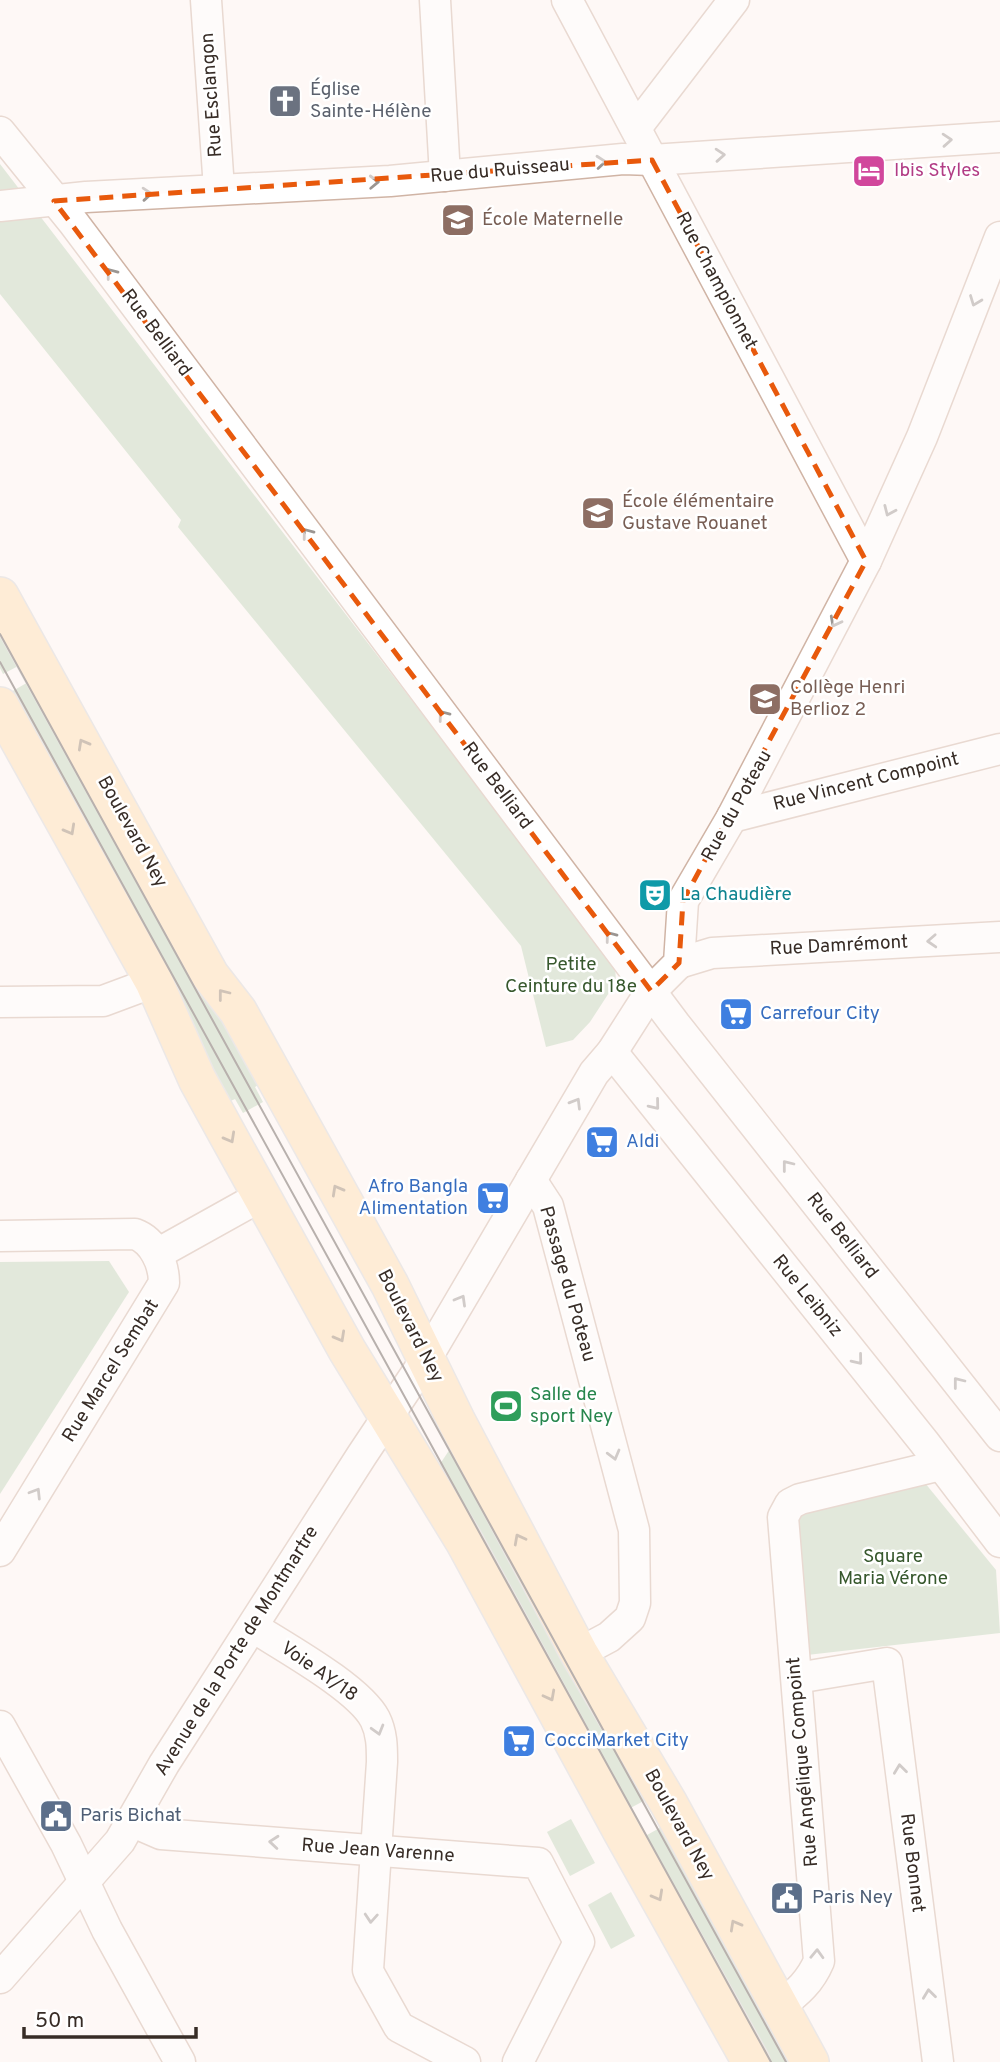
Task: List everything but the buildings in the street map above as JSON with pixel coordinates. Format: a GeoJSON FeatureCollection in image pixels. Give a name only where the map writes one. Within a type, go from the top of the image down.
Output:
{"type":"FeatureCollection","features":[{"type":"Feature","properties":{"kind":"main road","name":"Boulevard Ney"},"geometry":{"type":"LineString","coordinates":[[0,596],[210,975],[238,1011],[390,1285],[456,1420],[579,1653],[668,1804],[810,2062]]}},
{"type":"Feature","properties":{"kind":"main road"},"geometry":{"type":"LineString","coordinates":[[0,706],[154,982],[197,1079],[261,1196],[347,1350],[422,1468],[498,1601],[621,1830],[751,2062]]}},
{"type":"Feature","properties":{"kind":"street","name":"Rue Esclangon"},"geometry":{"type":"LineString","coordinates":[[206,0],[219,189]]}},
{"type":"Feature","properties":{"kind":"street"},"geometry":{"type":"LineString","coordinates":[[435,0],[445,176]]}},
{"type":"Feature","properties":{"kind":"street","name":"Rue Championnet"},"geometry":{"type":"LineString","coordinates":[[567,0],[866,561]]}},
{"type":"Feature","properties":{"kind":"street"},"geometry":{"type":"LineString","coordinates":[[636,128],[734,0]]}},
{"type":"Feature","properties":{"kind":"street","name":"Rue Belliard"},"geometry":{"type":"LineString","coordinates":[[0,132],[42,202],[81,233],[651,991],[1000,1436]]}},
{"type":"Feature","properties":{"kind":"street","name":"Rue du Ruisseau"},"geometry":{"type":"LineString","coordinates":[[0,205],[219,189],[390,181],[622,159],[652,160],[1000,137]]}},
{"type":"Feature","properties":{"kind":"street","name":"Rue du Poteau"},"geometry":{"type":"LineString","coordinates":[[679,963],[683,901],[732,817],[866,561],[922,437],[1000,237]]}},
{"type":"Feature","properties":{"kind":"street","name":"Rue Vincent Compoint"},"geometry":{"type":"LineString","coordinates":[[732,817],[1000,749]]}},
{"type":"Feature","properties":{"kind":"street","name":"Rue Damrémont"},"geometry":{"type":"LineString","coordinates":[[679,963],[712,953],[1000,937]]}},
{"type":"Feature","properties":{"kind":"street"},"geometry":{"type":"LineString","coordinates":[[388,1416],[426,1359],[594,1073],[612,1052],[651,991],[679,963]]}},
{"type":"Feature","properties":{"kind":"street"},"geometry":{"type":"LineString","coordinates":[[0,1002],[103,1000],[154,982]]}},
{"type":"Feature","properties":{"kind":"street","name":"Rue Leibniz"},"geometry":{"type":"LineString","coordinates":[[612,1052],[942,1465],[1000,1542]]}},
{"type":"Feature","properties":{"kind":"street","name":"Passage du Poteau"},"geometry":{"type":"LineString","coordinates":[[531,1180],[548,1206],[634,1531],[635,1603],[630,1618],[609,1637],[579,1653]]}},
{"type":"Feature","properties":{"kind":"street"},"geometry":{"type":"LineString","coordinates":[[0,1236],[135,1234],[146,1240],[157,1254],[261,1196]]}},
{"type":"Feature","properties":{"kind":"street","name":"Rue Marcel Sembat"},"geometry":{"type":"LineString","coordinates":[[0,1551],[162,1290],[164,1277],[157,1254]]}},
{"type":"Feature","properties":{"kind":"street","name":"Avenue de la Porte de Montmartre"},"geometry":{"type":"LineString","coordinates":[[0,1978],[120,1841],[164,1764],[388,1416]]}},
{"type":"Feature","properties":{"kind":"street","name":"Rue Angélique Compoint"},"geometry":{"type":"LineString","coordinates":[[780,2006],[804,1988],[819,1961],[783,1517],[790,1504],[800,1499],[942,1465]]}},
{"type":"Feature","properties":{"kind":"street","name":"Voie AY/18"},"geometry":{"type":"LineString","coordinates":[[253,1627],[348,1689],[364,1703],[374,1717],[382,1744],[368,1970],[399,2027],[465,2062]]}},
{"type":"Feature","properties":{"kind":"street","name":"Rue Bonnet"},"geometry":{"type":"LineString","coordinates":[[797,1678],[887,1663],[938,2062]]}},
{"type":"Feature","properties":{"kind":"street"},"geometry":{"type":"LineString","coordinates":[[0,1726],[66,1844],[107,1930],[180,2062]]}},
{"type":"Feature","properties":{"kind":"street","name":"Rue Jean Varenne"},"geometry":{"type":"LineString","coordinates":[[131,1821],[162,1834],[538,1863],[579,1942],[518,2062]]}},
{"type":"Feature","properties":{"kind":"highlighted area"},"geometry":{"type":"Polygon","coordinates":[[[652,160],[866,561],[683,901],[679,963],[651,991],[54,201],[652,160]]]}},
{"type":"Feature","properties":{"kind":"green space","name":"Petite Ceinture du 18e"},"geometry":{"type":"Polygon","coordinates":[[[0,164],[615,965],[616,982],[590,1022],[573,1040],[546,1047],[521,946],[178,527],[181,520],[0,294],[0,164]]]}},
{"type":"Feature","properties":{"kind":"green space"},"geometry":{"type":"Polygon","coordinates":[[[0,621],[22,664],[3,674],[0,668],[0,621]]]}},
{"type":"Feature","properties":{"kind":"green space"},"geometry":{"type":"Polygon","coordinates":[[[30,681],[265,1081],[255,1087],[263,1102],[243,1113],[235,1099],[224,1104],[177,994],[11,692],[30,681]]]}},
{"type":"Feature","properties":{"kind":"green space"},"geometry":{"type":"Polygon","coordinates":[[[109,1261],[129,1292],[0,1494],[0,1262],[109,1261]]]}},
{"type":"Feature","properties":{"kind":"green space"},"geometry":{"type":"Polygon","coordinates":[[[452,1446],[651,1797],[623,1812],[438,1467],[452,1446]]]}},
{"type":"Feature","properties":{"kind":"green space","name":"Square Maria Vérone"},"geometry":{"type":"Polygon","coordinates":[[[925,1483],[996,1570],[1000,1633],[807,1655],[799,1518],[810,1509],[925,1483]]]}},
{"type":"Feature","properties":{"kind":"green space"},"geometry":{"type":"Polygon","coordinates":[[[571,1819],[595,1863],[570,1876],[547,1832],[571,1819]]]}},
{"type":"Feature","properties":{"kind":"green space"},"geometry":{"type":"Polygon","coordinates":[[[665,1825],[793,2062],[763,2062],[638,1840],[665,1825]]]}},
{"type":"Feature","properties":{"kind":"green space"},"geometry":{"type":"Polygon","coordinates":[[[611,1892],[635,1936],[611,1949],[588,1905],[611,1892]]]}},
{"type":"Feature","properties":{"kind":"tram line"},"geometry":{"type":"LineString","coordinates":[[0,634],[786,2062]]}},
{"type":"Feature","properties":{"kind":"tram line"},"geometry":{"type":"LineString","coordinates":[[0,662],[771,2062]]}},
{"type":"Feature","properties":{"kind":"place","name":"Église Sainte-Hélène"},"geometry":{"type":"Point","coordinates":[285,101]}},
{"type":"Feature","properties":{"kind":"place","name":"Ibis Styles"},"geometry":{"type":"Point","coordinates":[869,171]}},
{"type":"Feature","properties":{"kind":"place","name":"École Maternelle"},"geometry":{"type":"Point","coordinates":[458,220]}},
{"type":"Feature","properties":{"kind":"place","name":"École élémentaire Gustave Rouanet"},"geometry":{"type":"Point","coordinates":[598,513]}},
{"type":"Feature","properties":{"kind":"place","name":"Collège Henri Berlioz 2"},"geometry":{"type":"Point","coordinates":[765,699]}},
{"type":"Feature","properties":{"kind":"place","name":"La Chaudière"},"geometry":{"type":"Point","coordinates":[655,895]}},
{"type":"Feature","properties":{"kind":"place","name":"Carrefour City"},"geometry":{"type":"Point","coordinates":[736,1014]}},
{"type":"Feature","properties":{"kind":"place","name":"Aldi"},"geometry":{"type":"Point","coordinates":[602,1142]}},
{"type":"Feature","properties":{"kind":"place","name":"Afro Bangla Alimentation"},"geometry":{"type":"Point","coordinates":[493,1198]}},
{"type":"Feature","properties":{"kind":"place","name":"Salle de sport Ney"},"geometry":{"type":"Point","coordinates":[506,1406]}},
{"type":"Feature","properties":{"kind":"place","name":"CocciMarket City"},"geometry":{"type":"Point","coordinates":[519,1741]}},
{"type":"Feature","properties":{"kind":"place","name":"Paris Bichat"},"geometry":{"type":"Point","coordinates":[56,1816]}},
{"type":"Feature","properties":{"kind":"place","name":"Paris Ney"},"geometry":{"type":"Point","coordinates":[787,1898]}}]}
